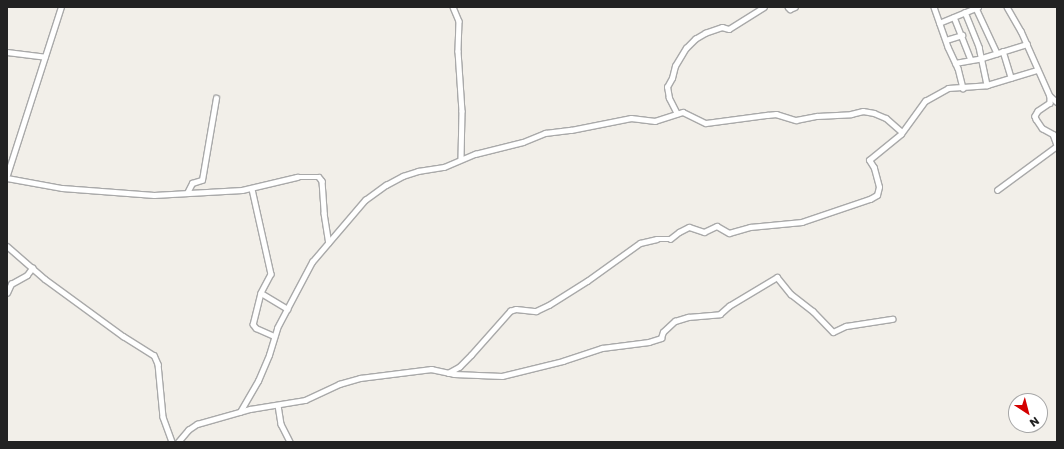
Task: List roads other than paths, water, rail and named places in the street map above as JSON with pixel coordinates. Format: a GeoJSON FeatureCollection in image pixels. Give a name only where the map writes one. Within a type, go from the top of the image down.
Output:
{"type":"FeatureCollection","features":[{"type":"Feature","properties":{"kind":"street"},"geometry":{"type":"LineString","coordinates":[[61,7],[7,175],[62,188],[140,195],[187,193],[200,194],[252,189],[297,177],[321,179],[324,213],[329,243]]}},
{"type":"Feature","properties":{"kind":"street"},"geometry":{"type":"LineString","coordinates":[[453,7],[459,21],[458,51],[462,111],[461,159]]}},
{"type":"Feature","properties":{"kind":"street"},"geometry":{"type":"LineString","coordinates":[[677,114],[669,98],[667,86],[672,78],[675,66],[686,48],[695,39],[705,33],[722,27],[729,29],[764,7]]}},
{"type":"Feature","properties":{"kind":"street"},"geometry":{"type":"LineString","coordinates":[[788,7],[790,9],[795,7]]}},
{"type":"Feature","properties":{"kind":"street"},"geometry":{"type":"LineString","coordinates":[[934,7],[963,88]]}},
{"type":"Feature","properties":{"kind":"street"},"geometry":{"type":"LineString","coordinates":[[939,23],[977,7],[997,53]]}},
{"type":"Feature","properties":{"kind":"street"},"geometry":{"type":"LineString","coordinates":[[1007,7],[1027,44],[1037,70],[1050,96],[1057,102]]}},
{"type":"Feature","properties":{"kind":"street"},"geometry":{"type":"LineString","coordinates":[[965,12],[982,58],[987,85]]}},
{"type":"Feature","properties":{"kind":"street"},"geometry":{"type":"LineString","coordinates":[[954,17],[971,60]]}},
{"type":"Feature","properties":{"kind":"street"},"geometry":{"type":"LineString","coordinates":[[946,40],[962,35]]}},
{"type":"Feature","properties":{"kind":"street"},"geometry":{"type":"LineString","coordinates":[[955,63],[982,58],[1027,44]]}},
{"type":"Feature","properties":{"kind":"street"},"geometry":{"type":"LineString","coordinates":[[1003,51],[1011,78]]}},
{"type":"Feature","properties":{"kind":"street"},"geometry":{"type":"LineString","coordinates":[[7,52],[45,57]]}},
{"type":"Feature","properties":{"kind":"street"},"geometry":{"type":"LineString","coordinates":[[448,373],[456,369],[471,355],[510,311],[516,309],[536,311],[549,305],[587,281],[640,243],[657,239],[670,239],[679,232],[689,228],[704,232],[717,226],[729,233],[750,227],[802,222],[870,199],[876,195],[880,187],[876,174],[869,160],[902,132],[925,101],[948,88],[987,85],[1037,70]]}},
{"type":"Feature","properties":{"kind":"street"},"geometry":{"type":"LineString","coordinates":[[997,190],[1057,146],[1053,134],[1042,128],[1035,116],[1038,111],[1050,103],[1050,96]]}},
{"type":"Feature","properties":{"kind":"street"},"geometry":{"type":"LineString","coordinates":[[187,193],[192,183],[202,180],[216,98]]}},
{"type":"Feature","properties":{"kind":"street"},"geometry":{"type":"LineString","coordinates":[[240,412],[258,381],[269,355],[274,336],[308,268],[365,200],[386,185],[412,173],[444,167],[461,159],[545,133],[571,130],[631,118],[655,121],[683,112],[706,123],[767,114],[776,114],[796,120],[817,116],[851,114],[864,111],[886,118],[902,132]]}},
{"type":"Feature","properties":{"kind":"street"},"geometry":{"type":"LineString","coordinates":[[252,189],[271,274],[261,293],[253,324],[256,328],[274,336]]}},
{"type":"Feature","properties":{"kind":"street"},"geometry":{"type":"LineString","coordinates":[[7,246],[32,268],[157,359],[163,417],[172,442]]}},
{"type":"Feature","properties":{"kind":"street"},"geometry":{"type":"LineString","coordinates":[[7,293],[11,284],[27,275],[32,268]]}},
{"type":"Feature","properties":{"kind":"street"},"geometry":{"type":"LineString","coordinates":[[178,442],[188,430],[197,424],[240,412],[305,400],[339,384],[360,378],[420,369],[431,369],[448,373],[502,376],[563,361],[602,348],[649,342],[661,338],[663,332],[675,321],[688,317],[720,314],[734,303],[777,276],[791,294],[813,311],[833,332],[846,326],[892,319]]}},
{"type":"Feature","properties":{"kind":"street"},"geometry":{"type":"LineString","coordinates":[[261,293],[288,309]]}},
{"type":"Feature","properties":{"kind":"street"},"geometry":{"type":"LineString","coordinates":[[278,405],[281,424],[290,442]]}}]}
